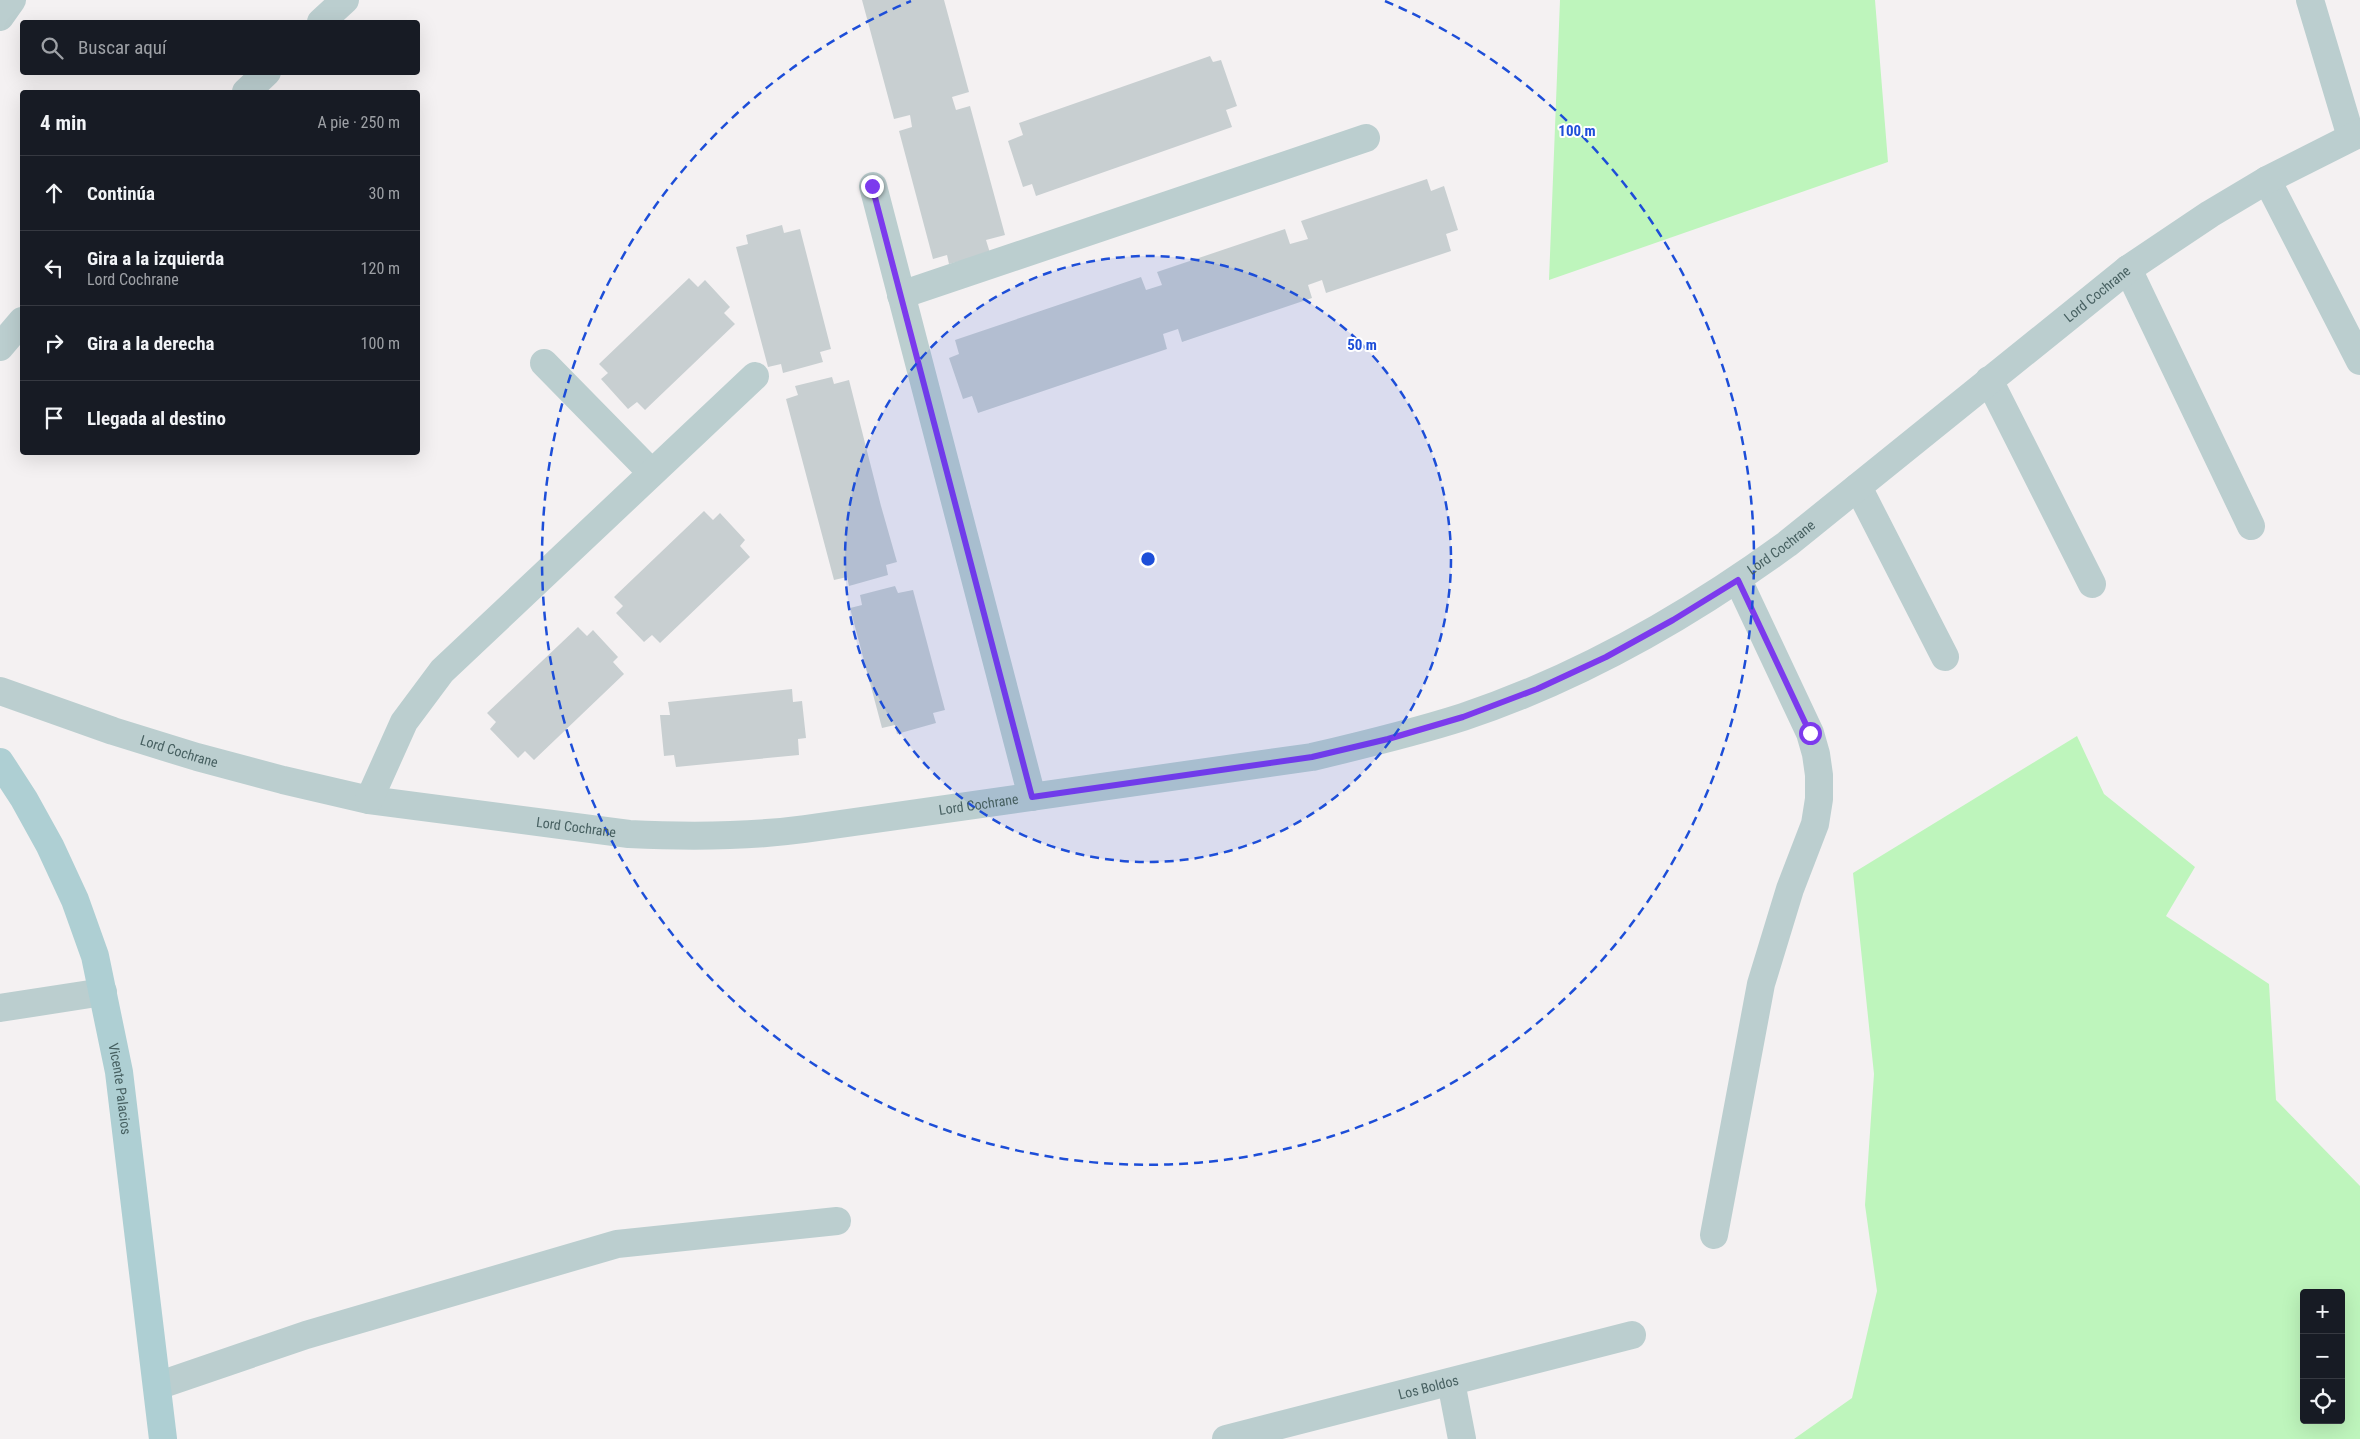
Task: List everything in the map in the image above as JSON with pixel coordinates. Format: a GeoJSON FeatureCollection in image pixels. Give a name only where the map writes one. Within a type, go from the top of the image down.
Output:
{"type":"FeatureCollection","features":[{"type":"Feature","properties":{"kind":"main road","name":"Vicente Palacios"},"geometry":{"type":"LineString","coordinates":[[0,762],[46,838],[75,900],[95,956],[119,1072],[163,1439]]}},
{"type":"Feature","properties":{"kind":"street"},"geometry":{"type":"LineString","coordinates":[[0,17],[12,0]]}},
{"type":"Feature","properties":{"kind":"street"},"geometry":{"type":"LineString","coordinates":[[322,20],[344,0]]}},
{"type":"Feature","properties":{"kind":"street"},"geometry":{"type":"LineString","coordinates":[[2310,0],[2355,135]]}},
{"type":"Feature","properties":{"kind":"street"},"geometry":{"type":"LineString","coordinates":[[248,90],[264,75]]}},
{"type":"Feature","properties":{"kind":"street","name":"Lord Cochrane"},"geometry":{"type":"LineString","coordinates":[[0,691],[113,732],[197,758],[369,800],[630,834],[716,837],[796,831],[1312,757],[1388,739],[1463,717],[1537,689],[1606,657],[1673,620],[1738,580],[1787,544],[2128,269],[2210,214],[2268,180],[2355,135]]}},
{"type":"Feature","properties":{"kind":"street"},"geometry":{"type":"LineString","coordinates":[[901,295],[1366,138]]}},
{"type":"Feature","properties":{"kind":"street"},"geometry":{"type":"LineString","coordinates":[[2268,180],[2360,361]]}},
{"type":"Feature","properties":{"kind":"street"},"geometry":{"type":"LineString","coordinates":[[872,186],[1032,797]]}},
{"type":"Feature","properties":{"kind":"street"},"geometry":{"type":"LineString","coordinates":[[2128,269],[2252,526]]}},
{"type":"Feature","properties":{"kind":"street"},"geometry":{"type":"LineString","coordinates":[[0,347],[20,323]]}},
{"type":"Feature","properties":{"kind":"street"},"geometry":{"type":"LineString","coordinates":[[544,363],[651,472]]}},
{"type":"Feature","properties":{"kind":"street"},"geometry":{"type":"LineString","coordinates":[[369,800],[404,722],[442,671],[755,376]]}},
{"type":"Feature","properties":{"kind":"street"},"geometry":{"type":"LineString","coordinates":[[1990,380],[2092,584]]}},
{"type":"Feature","properties":{"kind":"street"},"geometry":{"type":"LineString","coordinates":[[1858,487],[1945,657]]}},
{"type":"Feature","properties":{"kind":"street"},"geometry":{"type":"LineString","coordinates":[[1714,1235],[1761,984],[1790,889],[1815,824],[1819,799],[1816,754],[1810,733],[1738,580]]}},
{"type":"Feature","properties":{"kind":"street"},"geometry":{"type":"LineString","coordinates":[[0,1008],[103,992]]}},
{"type":"Feature","properties":{"kind":"street"},"geometry":{"type":"LineString","coordinates":[[157,1386],[306,1335],[617,1244],[837,1221]]}},
{"type":"Feature","properties":{"kind":"street","name":"Los Boldos"},"geometry":{"type":"LineString","coordinates":[[1226,1439],[1632,1335]]}},
{"type":"Feature","properties":{"kind":"street"},"geometry":{"type":"LineString","coordinates":[[1451,1382],[1462,1439]]}},
{"type":"Feature","properties":{"kind":"green space"},"geometry":{"type":"Polygon","coordinates":[[[1560,0],[1875,0],[1888,162],[1549,280],[1560,0]]]}},
{"type":"Feature","properties":{"kind":"green space"},"geometry":{"type":"Polygon","coordinates":[[[2077,736],[2104,794],[2195,867],[2166,916],[2269,984],[2276,1100],[2360,1186],[2360,1439],[1794,1439],[1852,1398],[1877,1291],[1865,1205],[1874,1074],[1853,873],[2077,736]]]}},
{"type":"Feature","properties":{"kind":"building"},"geometry":{"type":"Polygon","coordinates":[[[862,0],[944,0],[969,92],[952,97],[956,110],[970,106],[1005,235],[986,240],[990,253],[949,264],[947,255],[933,259],[899,131],[912,127],[910,115],[894,119],[862,0]]]}},
{"type":"Feature","properties":{"kind":"building"},"geometry":{"type":"Polygon","coordinates":[[[1210,56],[1213,62],[1221,60],[1237,106],[1226,110],[1232,127],[1036,196],[1032,184],[1023,187],[1008,141],[1023,135],[1019,123],[1210,56]]]}},
{"type":"Feature","properties":{"kind":"building"},"geometry":{"type":"Polygon","coordinates":[[[1427,179],[1431,191],[1444,186],[1458,230],[1446,234],[1451,251],[1326,293],[1322,280],[1308,285],[1312,298],[1182,342],[1178,329],[1163,334],[1167,349],[978,413],[972,396],[963,399],[949,358],[959,354],[955,340],[1141,277],[1146,290],[1162,285],[1157,272],[1285,229],[1290,244],[1308,239],[1301,221],[1427,179]]]}},
{"type":"Feature","properties":{"kind":"building"},"geometry":{"type":"Polygon","coordinates":[[[782,225],[784,233],[800,229],[831,349],[820,352],[823,362],[783,373],[781,364],[768,367],[736,247],[748,244],[746,235],[782,225]]]}},
{"type":"Feature","properties":{"kind":"building"},"geometry":{"type":"Polygon","coordinates":[[[689,278],[698,287],[705,280],[730,307],[724,313],[735,324],[645,410],[637,402],[628,409],[601,379],[608,373],[599,364],[689,278]]]}},
{"type":"Feature","properties":{"kind":"building"},"geometry":{"type":"Polygon","coordinates":[[[832,377],[834,384],[849,380],[897,562],[886,565],[888,575],[849,586],[847,577],[834,580],[786,399],[798,395],[795,386],[832,377]]]}},
{"type":"Feature","properties":{"kind":"building"},"geometry":{"type":"Polygon","coordinates":[[[704,511],[713,520],[720,513],[745,540],[740,546],[750,557],[660,643],[652,635],[644,642],[616,613],[623,606],[614,597],[704,511]]]}},
{"type":"Feature","properties":{"kind":"building"},"geometry":{"type":"Polygon","coordinates":[[[895,586],[898,593],[913,590],[945,710],[933,713],[936,723],[897,734],[895,725],[882,728],[850,608],[862,605],[860,595],[895,586]]]}},
{"type":"Feature","properties":{"kind":"building"},"geometry":{"type":"Polygon","coordinates":[[[578,627],[587,636],[593,630],[618,657],[613,662],[624,674],[534,760],[525,751],[518,758],[490,729],[496,722],[487,713],[578,627]]]}},
{"type":"Feature","properties":{"kind":"building"},"geometry":{"type":"Polygon","coordinates":[[[792,689],[793,702],[802,701],[806,738],[798,739],[799,755],[676,767],[674,755],[664,756],[660,715],[670,715],[668,702],[792,689]]]}},
{"type":"Feature","properties":{"kind":"route"},"geometry":{"type":"LineString","coordinates":[[872,186],[1032,797],[1312,757],[1388,739],[1463,717],[1537,689],[1606,657],[1673,620],[1738,580],[1810,733]]}}]}
